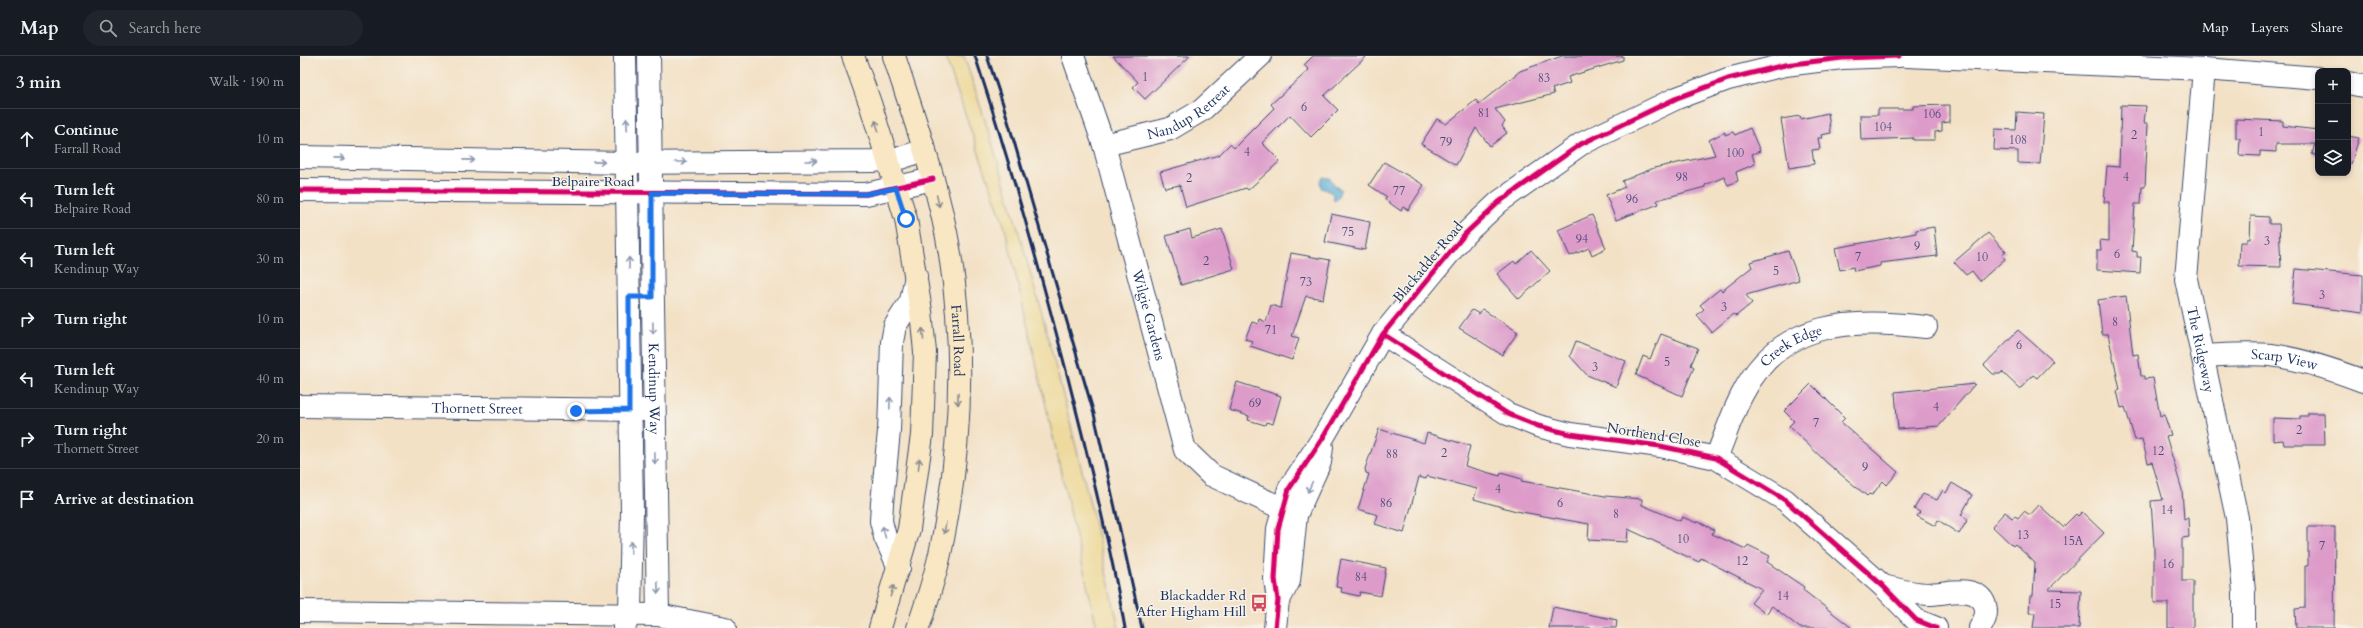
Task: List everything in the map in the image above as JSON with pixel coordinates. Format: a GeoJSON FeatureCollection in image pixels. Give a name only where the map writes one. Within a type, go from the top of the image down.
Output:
{"type":"FeatureCollection","features":[{"type":"Feature","properties":{"kind":"main road"},"geometry":{"type":"LineString","coordinates":[[853,56],[906,219],[916,276],[925,352],[922,434],[909,529],[899,568],[880,628]]}},
{"type":"Feature","properties":{"kind":"main road","name":"Farrall Road"},"geometry":{"type":"LineString","coordinates":[[894,56],[933,179],[950,254],[958,334],[957,441],[942,545],[918,628]]}},
{"type":"Feature","properties":{"kind":"street","name":"Kendinup Way"},"geometry":{"type":"LineString","coordinates":[[625,56],[628,163],[629,410],[632,511],[627,621]]}},
{"type":"Feature","properties":{"kind":"street","name":"Kendinup Way"},"geometry":{"type":"LineString","coordinates":[[649,56],[652,163],[652,297],[658,615]]}},
{"type":"Feature","properties":{"kind":"street","name":"Wilgie Gardens"},"geometry":{"type":"LineString","coordinates":[[1073,56],[1104,145],[1185,450],[1211,476],[1290,512]]}},
{"type":"Feature","properties":{"kind":"street","name":"Nandup Retreat"},"geometry":{"type":"LineString","coordinates":[[1104,145],[1170,129],[1202,110],[1260,56]]}},
{"type":"Feature","properties":{"kind":"street","name":"Blackadder Road"},"geometry":{"type":"LineString","coordinates":[[1275,628],[1278,600],[1289,581],[1290,512],[1320,462],[1324,436],[1383,334],[1476,224],[1499,202],[1581,144],[1676,98],[1728,79],[1785,65],[1842,58],[1899,56]]}},
{"type":"Feature","properties":{"kind":"street"},"geometry":{"type":"LineString","coordinates":[[1906,56],[2204,69],[2315,78]]}},
{"type":"Feature","properties":{"kind":"street","name":"The Ridgeway"},"geometry":{"type":"LineString","coordinates":[[2204,69],[2186,279],[2237,518],[2244,592],[2244,628]]}},
{"type":"Feature","properties":{"kind":"street"},"geometry":{"type":"LineString","coordinates":[[2351,84],[2363,86]]}},
{"type":"Feature","properties":{"kind":"street","name":"Belpaire Road"},"geometry":{"type":"LineString","coordinates":[[300,157],[652,163],[888,160],[900,158],[925,150]]}},
{"type":"Feature","properties":{"kind":"street","name":"Belpaire Road"},"geometry":{"type":"LineString","coordinates":[[300,190],[866,194],[933,179]]}},
{"type":"Feature","properties":{"kind":"street"},"geometry":{"type":"LineString","coordinates":[[899,568],[885,537],[881,521],[882,503],[889,431],[892,342],[895,326],[911,301],[916,276]]}},
{"type":"Feature","properties":{"kind":"street"},"geometry":{"type":"LineString","coordinates":[[629,297],[652,297]]}},
{"type":"Feature","properties":{"kind":"street","name":"Creek Edge"},"geometry":{"type":"LineString","coordinates":[[1716,458],[1742,393],[1759,367],[1780,346],[1806,333],[1836,325],[1892,323],[1926,328]]}},
{"type":"Feature","properties":{"kind":"street","name":"Northend Close"},"geometry":{"type":"LineString","coordinates":[[1383,334],[1508,414],[1538,426],[1570,434],[1660,446],[1716,458],[1785,500],[1883,586],[1916,620],[1936,628]]}},
{"type":"Feature","properties":{"kind":"street","name":"Scarp View"},"geometry":{"type":"LineString","coordinates":[[2203,356],[2242,354],[2272,356],[2301,361],[2363,381]]}},
{"type":"Feature","properties":{"kind":"street","name":"Thornett Street"},"geometry":{"type":"LineString","coordinates":[[300,406],[654,410]]}},
{"type":"Feature","properties":{"kind":"street"},"geometry":{"type":"LineString","coordinates":[[632,511],[656,512]]}},
{"type":"Feature","properties":{"kind":"street","name":"Northend Close"},"geometry":{"type":"LineString","coordinates":[[1883,586],[1912,593],[1972,593],[1982,598],[1986,607],[1986,619],[1980,628]]}},
{"type":"Feature","properties":{"kind":"street"},"geometry":{"type":"LineString","coordinates":[[300,611],[581,621],[627,621],[658,615],[725,628]]}},
{"type":"Feature","properties":{"kind":"sand"},"geometry":{"type":"Polygon","coordinates":[[[945,56],[964,56],[1009,198],[1049,340],[1119,628],[1097,628],[1005,228],[945,56]]]}},
{"type":"Feature","properties":{"kind":"water"},"geometry":{"type":"Polygon","coordinates":[[[1323,177],[1330,178],[1336,187],[1341,189],[1337,199],[1334,200],[1332,193],[1321,188],[1320,181],[1323,177]]]}},
{"type":"Feature","properties":{"kind":"building"},"geometry":{"type":"Polygon","coordinates":[[[1113,56],[1190,56],[1145,99],[1133,87],[1138,82],[1113,56]]]}},
{"type":"Feature","properties":{"kind":"building"},"geometry":{"type":"Polygon","coordinates":[[[1313,56],[1367,56],[1324,96],[1338,110],[1311,137],[1290,115],[1262,143],[1280,161],[1248,190],[1246,188],[1186,207],[1180,185],[1165,188],[1160,172],[1219,155],[1230,144],[1234,148],[1274,108],[1271,104],[1309,70],[1304,65],[1313,56]]]}},
{"type":"Feature","properties":{"kind":"building"},"geometry":{"type":"Polygon","coordinates":[[[1562,56],[1623,56],[1623,60],[1568,77],[1570,83],[1552,89],[1554,94],[1495,109],[1505,122],[1502,126],[1507,133],[1490,146],[1476,128],[1456,165],[1421,144],[1437,119],[1446,124],[1476,100],[1479,104],[1520,71],[1562,56]]]}},
{"type":"Feature","properties":{"kind":"building"},"geometry":{"type":"Polygon","coordinates":[[[1950,105],[1950,122],[1942,123],[1942,131],[1935,132],[1935,140],[1913,140],[1913,138],[1861,140],[1860,115],[1878,115],[1878,109],[1913,109],[1913,106],[1950,105]]]}},
{"type":"Feature","properties":{"kind":"building"},"geometry":{"type":"Polygon","coordinates":[[[2121,105],[2146,106],[2144,123],[2148,123],[2145,187],[2142,187],[2141,204],[2135,204],[2132,251],[2137,252],[2137,257],[2141,257],[2140,273],[2097,270],[2097,250],[2101,250],[2100,240],[2109,241],[2109,202],[2104,202],[2107,166],[2119,167],[2121,105]]]}},
{"type":"Feature","properties":{"kind":"building"},"geometry":{"type":"Polygon","coordinates":[[[2017,112],[2044,114],[2040,164],[2018,163],[2018,151],[1994,150],[1995,129],[2016,130],[2017,112]]]}},
{"type":"Feature","properties":{"kind":"building"},"geometry":{"type":"Polygon","coordinates":[[[1828,113],[1831,133],[1821,135],[1822,138],[1818,138],[1820,149],[1812,150],[1814,164],[1789,168],[1781,119],[1800,116],[1801,119],[1828,113]]]}},
{"type":"Feature","properties":{"kind":"building"},"geometry":{"type":"Polygon","coordinates":[[[2236,119],[2283,121],[2283,126],[2315,130],[2315,144],[2276,144],[2276,152],[2260,151],[2260,156],[2239,155],[2240,138],[2236,138],[2236,119]]]}},
{"type":"Feature","properties":{"kind":"building"},"geometry":{"type":"Polygon","coordinates":[[[1750,128],[1760,151],[1752,154],[1755,164],[1736,172],[1738,181],[1728,185],[1724,177],[1705,185],[1705,187],[1657,200],[1659,204],[1616,220],[1606,195],[1625,187],[1622,181],[1654,168],[1715,155],[1709,140],[1725,132],[1725,135],[1733,132],[1735,135],[1750,128]]]}},
{"type":"Feature","properties":{"kind":"building"},"geometry":{"type":"Polygon","coordinates":[[[2351,137],[2359,138],[2351,164],[2351,137]]]}},
{"type":"Feature","properties":{"kind":"building"},"geometry":{"type":"Polygon","coordinates":[[[2315,144],[2315,155],[2312,154],[2315,144]]]}},
{"type":"Feature","properties":{"kind":"building"},"geometry":{"type":"Polygon","coordinates":[[[1384,162],[1424,185],[1408,210],[1403,207],[1401,211],[1384,199],[1387,197],[1369,185],[1384,162]]]}},
{"type":"Feature","properties":{"kind":"building"},"geometry":{"type":"Polygon","coordinates":[[[1331,214],[1370,222],[1365,250],[1325,242],[1331,214]]]}},
{"type":"Feature","properties":{"kind":"building"},"geometry":{"type":"Polygon","coordinates":[[[1592,215],[1606,248],[1592,255],[1589,248],[1570,256],[1558,230],[1592,215]]]}},
{"type":"Feature","properties":{"kind":"building"},"geometry":{"type":"Polygon","coordinates":[[[2251,216],[2269,217],[2269,224],[2279,224],[2281,267],[2239,266],[2240,242],[2247,242],[2247,239],[2250,239],[2251,216]]]}},
{"type":"Feature","properties":{"kind":"building"},"geometry":{"type":"Polygon","coordinates":[[[1934,227],[1937,256],[1880,263],[1880,266],[1854,271],[1853,267],[1840,270],[1835,248],[1916,233],[1916,230],[1934,227]]]}},
{"type":"Feature","properties":{"kind":"building"},"geometry":{"type":"Polygon","coordinates":[[[1190,229],[1192,238],[1222,229],[1234,269],[1181,285],[1166,236],[1190,229]]]}},
{"type":"Feature","properties":{"kind":"building"},"geometry":{"type":"Polygon","coordinates":[[[1988,233],[2006,252],[2002,255],[2005,259],[1980,281],[1972,271],[1966,275],[1954,262],[1988,233]]]}},
{"type":"Feature","properties":{"kind":"building"},"geometry":{"type":"Polygon","coordinates":[[[1531,250],[1550,271],[1519,299],[1497,274],[1514,261],[1516,264],[1531,250]]]}},
{"type":"Feature","properties":{"kind":"building"},"geometry":{"type":"Polygon","coordinates":[[[1788,251],[1799,280],[1746,295],[1752,303],[1736,316],[1733,314],[1712,332],[1697,315],[1704,309],[1700,305],[1720,289],[1722,291],[1752,267],[1750,262],[1788,251]]]}},
{"type":"Feature","properties":{"kind":"building"},"geometry":{"type":"Polygon","coordinates":[[[1291,253],[1330,260],[1323,299],[1306,296],[1292,336],[1299,338],[1292,360],[1250,346],[1252,341],[1245,339],[1252,322],[1258,324],[1259,319],[1266,322],[1271,305],[1281,308],[1291,253]]]}},
{"type":"Feature","properties":{"kind":"building"},"geometry":{"type":"Polygon","coordinates":[[[2296,269],[2363,275],[2363,313],[2292,304],[2296,269]]]}},
{"type":"Feature","properties":{"kind":"building"},"geometry":{"type":"Polygon","coordinates":[[[2126,296],[2133,355],[2138,354],[2141,376],[2144,376],[2144,379],[2153,378],[2160,416],[2164,414],[2171,435],[2166,436],[2182,490],[2184,519],[2188,518],[2189,537],[2182,538],[2182,581],[2193,581],[2193,628],[2168,628],[2168,603],[2154,603],[2154,546],[2151,501],[2163,500],[2152,462],[2148,463],[2142,439],[2135,440],[2125,407],[2121,408],[2117,391],[2120,390],[2108,334],[2102,334],[2098,300],[2126,296]]]}},
{"type":"Feature","properties":{"kind":"building"},"geometry":{"type":"Polygon","coordinates":[[[1482,309],[1518,332],[1502,355],[1459,328],[1472,310],[1479,314],[1482,309]]]}},
{"type":"Feature","properties":{"kind":"building"},"geometry":{"type":"Polygon","coordinates":[[[2018,330],[2053,361],[2037,378],[2033,375],[2020,389],[2002,372],[2000,374],[1993,374],[1984,365],[2018,330]]]}},
{"type":"Feature","properties":{"kind":"building"},"geometry":{"type":"Polygon","coordinates":[[[1661,334],[1698,348],[1691,365],[1694,367],[1682,396],[1636,375],[1643,356],[1650,359],[1661,334]]]}},
{"type":"Feature","properties":{"kind":"building"},"geometry":{"type":"Polygon","coordinates":[[[1576,341],[1626,361],[1616,387],[1587,375],[1570,356],[1576,341]]]}},
{"type":"Feature","properties":{"kind":"building"},"geometry":{"type":"Polygon","coordinates":[[[1237,382],[1281,396],[1273,424],[1266,422],[1265,425],[1248,420],[1249,416],[1229,410],[1237,382]]]}},
{"type":"Feature","properties":{"kind":"building"},"geometry":{"type":"Polygon","coordinates":[[[1811,384],[1845,418],[1841,422],[1898,472],[1887,485],[1883,481],[1872,495],[1869,494],[1867,496],[1827,463],[1789,426],[1794,421],[1784,411],[1811,384]]]}},
{"type":"Feature","properties":{"kind":"building"},"geometry":{"type":"Polygon","coordinates":[[[1975,384],[1939,426],[1898,429],[1895,392],[1975,384]]]}},
{"type":"Feature","properties":{"kind":"building"},"geometry":{"type":"Polygon","coordinates":[[[2308,413],[2324,413],[2325,445],[2284,445],[2283,440],[2273,441],[2273,418],[2300,419],[2300,416],[2308,416],[2308,413]]]}},
{"type":"Feature","properties":{"kind":"building"},"geometry":{"type":"Polygon","coordinates":[[[1379,429],[1424,443],[1427,433],[1470,446],[1465,466],[1500,476],[1501,473],[1522,479],[1521,481],[1605,496],[1642,499],[1642,505],[1680,521],[1682,517],[1697,523],[1697,521],[1714,530],[1712,534],[1746,549],[1748,545],[1770,556],[1767,562],[1804,587],[1803,590],[1852,628],[1800,628],[1772,606],[1766,614],[1751,603],[1762,589],[1701,558],[1699,562],[1628,529],[1627,542],[1588,540],[1589,524],[1516,511],[1474,499],[1477,489],[1427,476],[1426,479],[1419,477],[1404,533],[1375,524],[1378,515],[1358,509],[1369,474],[1366,473],[1365,469],[1379,429]]]}},
{"type":"Feature","properties":{"kind":"building"},"geometry":{"type":"Polygon","coordinates":[[[1952,483],[1972,495],[1961,515],[1968,519],[1959,534],[1938,520],[1935,526],[1917,516],[1920,512],[1914,509],[1923,494],[1937,500],[1943,490],[1946,493],[1952,483]]]}},
{"type":"Feature","properties":{"kind":"building"},"geometry":{"type":"Polygon","coordinates":[[[2039,505],[2063,527],[2076,514],[2078,516],[2082,512],[2104,533],[2048,590],[2081,591],[2079,628],[2033,628],[2035,613],[2029,613],[2030,596],[2033,596],[2035,563],[2015,544],[2013,546],[1992,526],[2005,512],[2012,518],[2015,516],[2018,518],[2024,511],[2030,515],[2039,505]]]}},
{"type":"Feature","properties":{"kind":"building"},"geometry":{"type":"Polygon","coordinates":[[[2308,527],[2335,527],[2334,628],[2296,628],[2295,609],[2305,608],[2305,566],[2308,566],[2308,527]]]}},
{"type":"Feature","properties":{"kind":"building"},"geometry":{"type":"Polygon","coordinates":[[[1341,559],[1386,568],[1381,596],[1360,592],[1359,596],[1341,592],[1342,588],[1336,587],[1341,559]]]}},
{"type":"Feature","properties":{"kind":"building"},"geometry":{"type":"Polygon","coordinates":[[[1553,607],[1617,620],[1616,628],[1549,628],[1553,607]]]}},
{"type":"Feature","properties":{"kind":"railway"},"geometry":{"type":"LineString","coordinates":[[975,56],[1012,176],[1076,409],[1113,565],[1125,628]]}},
{"type":"Feature","properties":{"kind":"railway"},"geometry":{"type":"LineString","coordinates":[[987,56],[1003,104],[1094,414],[1142,628]]}},
{"type":"Feature","properties":{"kind":"cycle path"},"geometry":{"type":"LineString","coordinates":[[1275,628],[1278,600],[1275,579],[1278,529],[1289,489],[1324,436],[1383,334],[1465,234],[1499,202],[1581,144],[1677,98],[1728,79],[1785,65],[1842,58],[1899,56]]}},
{"type":"Feature","properties":{"kind":"cycle path"},"geometry":{"type":"LineString","coordinates":[[300,190],[866,194],[933,179]]}},
{"type":"Feature","properties":{"kind":"cycle path"},"geometry":{"type":"LineString","coordinates":[[1383,334],[1508,414],[1538,426],[1570,434],[1660,446],[1716,458],[1785,500],[1883,586],[1916,620],[1936,628]]}},
{"type":"Feature","properties":{"kind":"place","name":"Blackadder Rd After Higham Hill"},"geometry":{"type":"Point","coordinates":[1259,603]}},
{"type":"Feature","properties":{"kind":"route"},"geometry":{"type":"LineString","coordinates":[[576,411],[629,410],[629,297],[652,297],[652,193],[866,194],[896,188],[906,219]]}}]}
